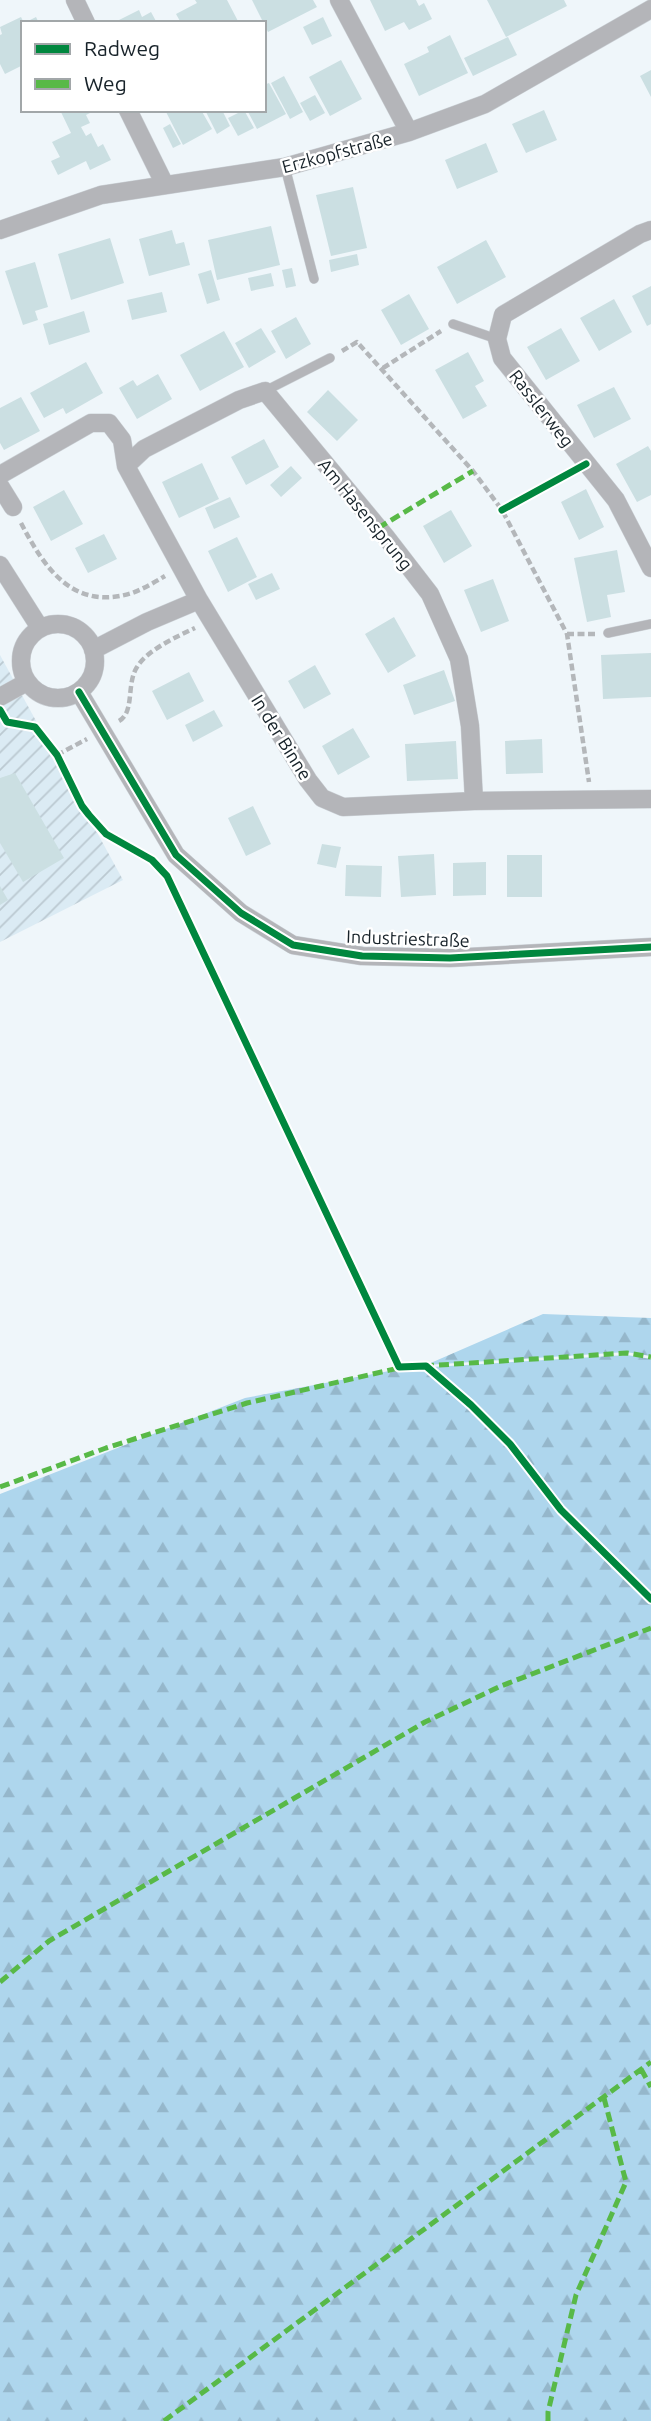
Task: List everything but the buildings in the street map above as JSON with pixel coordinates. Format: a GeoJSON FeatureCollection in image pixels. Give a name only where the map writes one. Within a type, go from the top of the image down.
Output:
{"type":"FeatureCollection","features":[{"type":"Feature","properties":{"kind":"street"},"geometry":{"type":"LineString","coordinates":[[75,0],[85,21]]}},
{"type":"Feature","properties":{"kind":"street"},"geometry":{"type":"LineString","coordinates":[[339,0],[409,132]]}},
{"type":"Feature","properties":{"kind":"street","name":"Erzkopfstraße"},"geometry":{"type":"LineString","coordinates":[[0,230],[101,195],[285,167],[409,132],[485,104],[651,9]]}},
{"type":"Feature","properties":{"kind":"street"},"geometry":{"type":"LineString","coordinates":[[129,112],[164,185]]}},
{"type":"Feature","properties":{"kind":"street"},"geometry":{"type":"LineString","coordinates":[[497,340],[503,315],[651,230]]}},
{"type":"Feature","properties":{"kind":"street","name":"Rasslerweg"},"geometry":{"type":"LineString","coordinates":[[497,340],[502,358],[616,500],[651,568]]}},
{"type":"Feature","properties":{"kind":"street"},"geometry":{"type":"LineString","coordinates":[[126,466],[144,449],[239,400],[265,391]]}},
{"type":"Feature","properties":{"kind":"street","name":"Am Hasensprung"},"geometry":{"type":"LineString","coordinates":[[265,391],[430,594],[459,659],[470,726],[474,801]]}},
{"type":"Feature","properties":{"kind":"street"},"geometry":{"type":"LineString","coordinates":[[0,475],[91,423],[110,423],[122,440],[126,466],[199,600],[147,622],[93,650]]}},
{"type":"Feature","properties":{"kind":"street"},"geometry":{"type":"LineString","coordinates":[[0,486],[13,507]]}},
{"type":"Feature","properties":{"kind":"street"},"geometry":{"type":"LineString","coordinates":[[0,565],[40,628]]}},
{"type":"Feature","properties":{"kind":"street","name":"In der Binne"},"geometry":{"type":"LineString","coordinates":[[199,600],[308,780],[322,798],[343,807],[474,801],[651,799]]}},
{"type":"Feature","properties":{"kind":"street"},"geometry":{"type":"LineString","coordinates":[[57,624],[75,628],[83,634],[93,650],[94,669],[91,678],[79,692],[68,697],[45,696],[35,691],[22,671],[20,658],[23,646],[40,628],[57,624]]}},
{"type":"Feature","properties":{"kind":"street"},"geometry":{"type":"LineString","coordinates":[[0,697],[27,682]]}},
{"type":"Feature","properties":{"kind":"street","name":"Industriestraße"},"geometry":{"type":"LineString","coordinates":[[79,692],[176,855],[241,913],[293,945],[362,956],[450,958],[651,947]]}},
{"type":"Feature","properties":{"kind":"lane"},"geometry":{"type":"LineString","coordinates":[[285,167],[314,279]]}},
{"type":"Feature","properties":{"kind":"lane"},"geometry":{"type":"LineString","coordinates":[[453,324],[497,340]]}},
{"type":"Feature","properties":{"kind":"lane"},"geometry":{"type":"LineString","coordinates":[[265,391],[330,358]]}},
{"type":"Feature","properties":{"kind":"lane"},"geometry":{"type":"LineString","coordinates":[[608,634],[651,624]]}},
{"type":"Feature","properties":{"kind":"path"},"geometry":{"type":"LineString","coordinates":[[383,368],[453,324]]}},
{"type":"Feature","properties":{"kind":"path"},"geometry":{"type":"LineString","coordinates":[[357,342],[473,471],[502,510],[568,634],[591,800]]}},
{"type":"Feature","properties":{"kind":"path"},"geometry":{"type":"LineString","coordinates":[[502,510],[586,464]]}},
{"type":"Feature","properties":{"kind":"path"},"geometry":{"type":"LineString","coordinates":[[13,507],[44,564],[66,587],[84,594],[108,598],[133,593],[182,568]]}},
{"type":"Feature","properties":{"kind":"path"},"geometry":{"type":"LineString","coordinates":[[57,755],[125,718],[130,705],[130,684],[138,665],[167,641],[211,620]]}},
{"type":"Feature","properties":{"kind":"path"},"geometry":{"type":"LineString","coordinates":[[568,634],[608,634]]}},
{"type":"Feature","properties":{"kind":"shaded area"},"geometry":{"type":"Polygon","coordinates":[[[0,655],[123,880],[0,942],[0,655]]]}},
{"type":"Feature","properties":{"kind":"green space"},"geometry":{"type":"Polygon","coordinates":[[[543,1314],[651,1318],[651,1356],[626,1352],[426,1365],[543,1314]]]}},
{"type":"Feature","properties":{"kind":"green space"},"geometry":{"type":"Polygon","coordinates":[[[627,1355],[651,1359],[651,2421],[0,2421],[0,1494],[245,1398],[400,1369],[627,1355]]]}},
{"type":"Feature","properties":{"kind":"marked path"},"geometry":{"type":"LineString","coordinates":[[378,528],[473,471]]}},
{"type":"Feature","properties":{"kind":"marked path"},"geometry":{"type":"LineString","coordinates":[[424,1366],[627,1353],[651,1357]]}},
{"type":"Feature","properties":{"kind":"marked path"},"geometry":{"type":"LineString","coordinates":[[0,1487],[106,1448],[247,1403],[403,1367]]}},
{"type":"Feature","properties":{"kind":"marked path"},"geometry":{"type":"LineString","coordinates":[[0,1982],[49,1941],[425,1722],[501,1686],[651,1628]]}},
{"type":"Feature","properties":{"kind":"marked path"},"geometry":{"type":"LineString","coordinates":[[164,2421],[651,2062]]}},
{"type":"Feature","properties":{"kind":"marked path"},"geometry":{"type":"LineString","coordinates":[[641,2069],[651,2087]]}},
{"type":"Feature","properties":{"kind":"marked path"},"geometry":{"type":"LineString","coordinates":[[548,2421],[576,2295],[626,2182],[604,2098]]}},
{"type":"Feature","properties":{"kind":"cycle path"},"geometry":{"type":"LineString","coordinates":[[502,510],[586,464]]}},
{"type":"Feature","properties":{"kind":"cycle path"},"geometry":{"type":"LineString","coordinates":[[79,692],[176,855],[241,913],[293,945],[362,956],[450,958],[651,947]]}},
{"type":"Feature","properties":{"kind":"cycle path"},"geometry":{"type":"LineString","coordinates":[[0,710],[7,722],[35,727],[57,755],[82,806],[106,834],[152,860],[167,876],[399,1367],[426,1366],[471,1405],[510,1444],[561,1510],[651,1599]]}}]}
